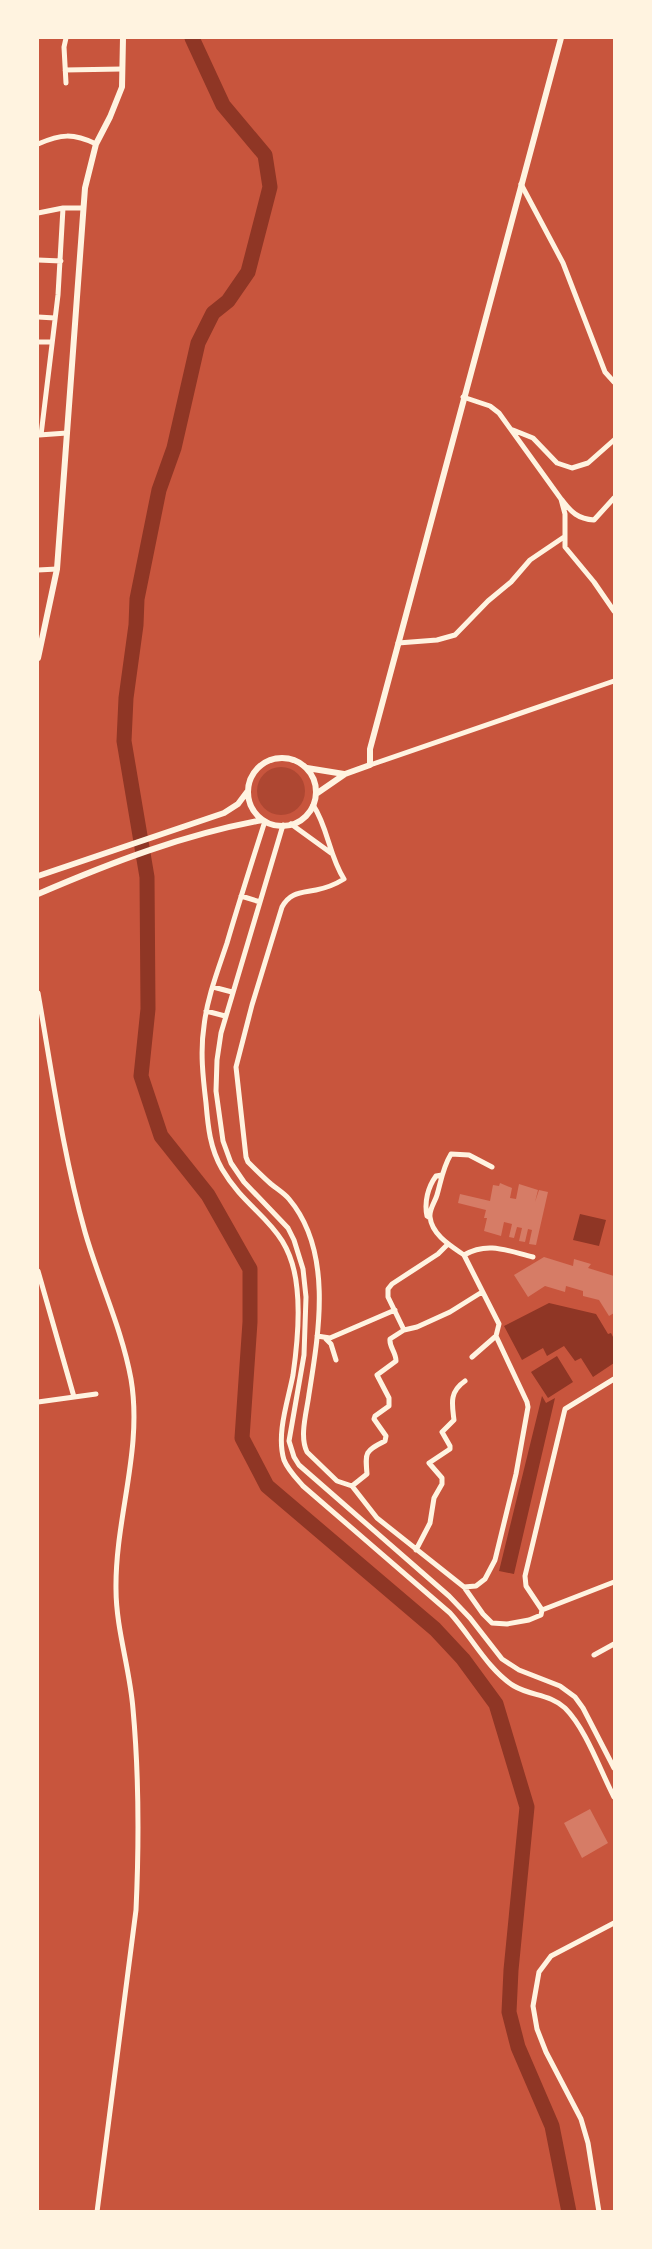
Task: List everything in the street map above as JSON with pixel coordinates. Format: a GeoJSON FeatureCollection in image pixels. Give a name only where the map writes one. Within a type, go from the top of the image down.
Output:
{"type":"FeatureCollection","features":[{"type":"Feature","properties":{"kind":"street"},"geometry":{"type":"LineString","coordinates":[[66,38],[64,47],[66,84]]}},
{"type":"Feature","properties":{"kind":"street"},"geometry":{"type":"LineString","coordinates":[[38,658],[57,569],[82,208],[89,167],[96,144],[122,87],[123,38]]}},
{"type":"Feature","properties":{"kind":"street"},"geometry":{"type":"LineString","coordinates":[[370,765],[370,749],[561,38]]}},
{"type":"Feature","properties":{"kind":"street"},"geometry":{"type":"LineString","coordinates":[[65,70],[122,69]]}},
{"type":"Feature","properties":{"kind":"street"},"geometry":{"type":"LineString","coordinates":[[38,144],[63,135],[96,144]]}},
{"type":"Feature","properties":{"kind":"street"},"geometry":{"type":"LineString","coordinates":[[521,184],[563,263],[605,372],[615,382]]}},
{"type":"Feature","properties":{"kind":"street"},"geometry":{"type":"LineString","coordinates":[[38,213],[63,208],[82,208]]}},
{"type":"Feature","properties":{"kind":"street"},"geometry":{"type":"LineString","coordinates":[[63,208],[61,261],[55,318],[39,435],[67,433]]}},
{"type":"Feature","properties":{"kind":"street"},"geometry":{"type":"LineString","coordinates":[[38,260],[61,261]]}},
{"type":"Feature","properties":{"kind":"street"},"geometry":{"type":"LineString","coordinates":[[38,317],[55,318]]}},
{"type":"Feature","properties":{"kind":"street"},"geometry":{"type":"LineString","coordinates":[[38,342],[51,342]]}},
{"type":"Feature","properties":{"kind":"street"},"geometry":{"type":"LineString","coordinates":[[38,397],[45,397]]}},
{"type":"Feature","properties":{"kind":"street"},"geometry":{"type":"LineString","coordinates":[[463,397],[494,409],[573,513],[585,519],[594,520],[615,498]]}},
{"type":"Feature","properties":{"kind":"street"},"geometry":{"type":"LineString","coordinates":[[511,430],[533,438],[557,463],[572,468],[588,463],[615,440]]}},
{"type":"Feature","properties":{"kind":"street"},"geometry":{"type":"LineString","coordinates":[[561,499],[565,514],[565,548],[615,611]]}},
{"type":"Feature","properties":{"kind":"street"},"geometry":{"type":"LineString","coordinates":[[398,643],[436,640],[454,635],[511,582],[530,560],[564,537]]}},
{"type":"Feature","properties":{"kind":"street"},"geometry":{"type":"LineString","coordinates":[[38,570],[57,569]]}},
{"type":"Feature","properties":{"kind":"street"},"geometry":{"type":"LineString","coordinates":[[316,794],[345,774],[615,681]]}},
{"type":"Feature","properties":{"kind":"street"},"geometry":{"type":"LineString","coordinates":[[38,876],[231,810],[243,800],[253,773],[268,760],[288,758],[306,767],[345,774]]}},
{"type":"Feature","properties":{"kind":"street"},"geometry":{"type":"LineString","coordinates":[[306,767],[315,784],[316,794],[313,805],[304,817],[287,825],[260,902],[225,1017],[219,1041],[216,1071],[224,1147],[239,1174],[288,1228],[304,1277],[306,1313],[304,1355],[290,1441],[294,1457],[299,1465],[449,1596],[470,1618],[502,1659],[519,1670],[560,1686],[575,1697],[588,1715],[614,1766],[601,1771]]}},
{"type":"Feature","properties":{"kind":"street"},"geometry":{"type":"LineString","coordinates":[[247,792],[252,808],[264,820]]}},
{"type":"Feature","properties":{"kind":"street"},"geometry":{"type":"LineString","coordinates":[[313,805],[322,817],[332,853],[344,879],[327,887],[292,895],[286,899],[255,994],[236,1067],[246,1157],[248,1162],[289,1199],[310,1238],[319,1284],[317,1336],[305,1420],[304,1447],[337,1480],[352,1486],[377,1518],[465,1587],[483,1614],[492,1623],[507,1624],[529,1620],[541,1615],[542,1610]]}},
{"type":"Feature","properties":{"kind":"street"},"geometry":{"type":"LineString","coordinates":[[264,820],[206,1011],[203,1066],[207,1126],[214,1153],[234,1187],[263,1215],[282,1239],[293,1262],[297,1280],[295,1353],[282,1441],[287,1467],[303,1486],[450,1613],[466,1630],[495,1671],[514,1686],[554,1699],[566,1709],[582,1731],[615,1797]]}},
{"type":"Feature","properties":{"kind":"street"},"geometry":{"type":"LineString","coordinates":[[38,894],[173,843],[216,829],[264,820],[287,825],[332,853]]}},
{"type":"Feature","properties":{"kind":"street"},"geometry":{"type":"LineString","coordinates":[[241,896],[260,902]]}},
{"type":"Feature","properties":{"kind":"street"},"geometry":{"type":"LineString","coordinates":[[213,987],[232,993]]}},
{"type":"Feature","properties":{"kind":"street"},"geometry":{"type":"LineString","coordinates":[[38,993],[70,1174],[85,1233],[126,1356],[134,1412],[134,1443],[116,1566],[116,1593],[133,1708],[136,1910],[97,2211]]}},
{"type":"Feature","properties":{"kind":"street"},"geometry":{"type":"LineString","coordinates":[[206,1011],[225,1017]]}},
{"type":"Feature","properties":{"kind":"street"},"geometry":{"type":"LineString","coordinates":[[472,1357],[496,1336],[499,1324],[464,1255],[448,1244],[435,1230],[430,1218],[442,1175],[451,1154],[469,1155],[492,1167]]}},
{"type":"Feature","properties":{"kind":"street"},"geometry":{"type":"LineString","coordinates":[[404,1330],[388,1297],[388,1289],[392,1284],[438,1254],[448,1244]]}},
{"type":"Feature","properties":{"kind":"street"},"geometry":{"type":"LineString","coordinates":[[464,1255],[476,1248],[487,1246],[533,1257]]}},
{"type":"Feature","properties":{"kind":"street"},"geometry":{"type":"LineString","coordinates":[[38,1271],[74,1397]]}},
{"type":"Feature","properties":{"kind":"street"},"geometry":{"type":"LineString","coordinates":[[352,1486],[367,1474],[368,1449],[385,1441],[386,1436],[374,1419],[389,1406],[389,1398],[377,1375],[396,1361],[396,1356],[389,1344],[390,1339],[404,1330],[417,1327],[450,1312],[482,1292]]}},
{"type":"Feature","properties":{"kind":"street"},"geometry":{"type":"LineString","coordinates":[[326,1339],[394,1310]]}},
{"type":"Feature","properties":{"kind":"street"},"geometry":{"type":"LineString","coordinates":[[317,1336],[326,1339],[330,1344],[336,1360]]}},
{"type":"Feature","properties":{"kind":"street"},"geometry":{"type":"LineString","coordinates":[[465,1587],[476,1586],[485,1579],[495,1560],[516,1474],[528,1407],[496,1336]]}},
{"type":"Feature","properties":{"kind":"street"},"geometry":{"type":"LineString","coordinates":[[542,1610],[526,1586],[525,1576],[565,1409],[615,1379]]}},
{"type":"Feature","properties":{"kind":"street"},"geometry":{"type":"LineString","coordinates":[[416,1550],[430,1523],[434,1498],[442,1484],[442,1478],[429,1463],[450,1449],[442,1431],[454,1420],[452,1396],[460,1384],[465,1382]]}},
{"type":"Feature","properties":{"kind":"street"},"geometry":{"type":"LineString","coordinates":[[38,1402],[96,1394]]}},
{"type":"Feature","properties":{"kind":"street"},"geometry":{"type":"LineString","coordinates":[[542,1610],[615,1582]]}},
{"type":"Feature","properties":{"kind":"street"},"geometry":{"type":"LineString","coordinates":[[594,1655],[615,1644]]}},
{"type":"Feature","properties":{"kind":"street"},"geometry":{"type":"LineString","coordinates":[[599,2211],[588,2143],[581,2119],[546,2052],[537,2030],[533,2006],[539,1972],[551,1956],[615,1923]]}},
{"type":"Feature","properties":{"kind":"shaded area"},"geometry":{"type":"Polygon","coordinates":[[[276,767],[286,767],[301,777],[305,791],[304,800],[295,811],[286,815],[276,815],[261,805],[257,796],[257,786],[267,771],[276,767]]]}},
{"type":"Feature","properties":{"kind":"shaded area"},"geometry":{"type":"Polygon","coordinates":[[[580,1214],[606,1220],[599,1246],[573,1240],[580,1214]]]}},
{"type":"Feature","properties":{"kind":"shaded area"},"geometry":{"type":"Polygon","coordinates":[[[549,1303],[596,1314],[608,1334],[611,1333],[614,1339],[614,1363],[593,1377],[581,1358],[575,1361],[564,1346],[547,1356],[543,1348],[522,1360],[504,1326],[549,1303]]]}},
{"type":"Feature","properties":{"kind":"shaded area"},"geometry":{"type":"Polygon","coordinates":[[[557,1356],[573,1382],[548,1398],[531,1372],[557,1356]]]}},
{"type":"Feature","properties":{"kind":"shaded area"},"geometry":{"type":"Polygon","coordinates":[[[542,1396],[546,1403],[555,1398],[514,1574],[499,1571],[542,1396]]]}},
{"type":"Feature","properties":{"kind":"building"},"geometry":{"type":"Polygon","coordinates":[[[500,1183],[512,1188],[510,1198],[516,1199],[519,1184],[538,1190],[535,1202],[539,1190],[548,1192],[536,1245],[529,1244],[532,1230],[528,1229],[525,1242],[519,1241],[522,1228],[517,1227],[514,1238],[509,1237],[512,1224],[504,1222],[501,1236],[484,1231],[486,1210],[458,1203],[460,1194],[490,1201],[493,1185],[499,1186],[500,1183]]]}},
{"type":"Feature","properties":{"kind":"building"},"geometry":{"type":"Polygon","coordinates":[[[544,1257],[573,1266],[574,1259],[591,1264],[588,1268],[614,1276],[614,1313],[609,1316],[599,1300],[583,1296],[583,1291],[566,1286],[565,1292],[545,1286],[528,1297],[514,1275],[544,1257]]]}},
{"type":"Feature","properties":{"kind":"building"},"geometry":{"type":"Polygon","coordinates":[[[590,1809],[608,1843],[582,1858],[564,1823],[590,1809]]]}},
{"type":"Feature","properties":{"kind":"waterway"},"geometry":{"type":"LineString","coordinates":[[192,38],[223,105],[265,155],[270,187],[248,272],[228,301],[213,313],[198,343],[174,448],[159,490],[137,599],[136,625],[126,698],[124,741],[147,877],[148,1009],[141,1076],[161,1136],[208,1195],[250,1269],[250,1322],[242,1438],[267,1486],[435,1629],[463,1659],[496,1704],[527,1807],[509,2012],[518,2047],[552,2126],[569,2212]]}}]}
